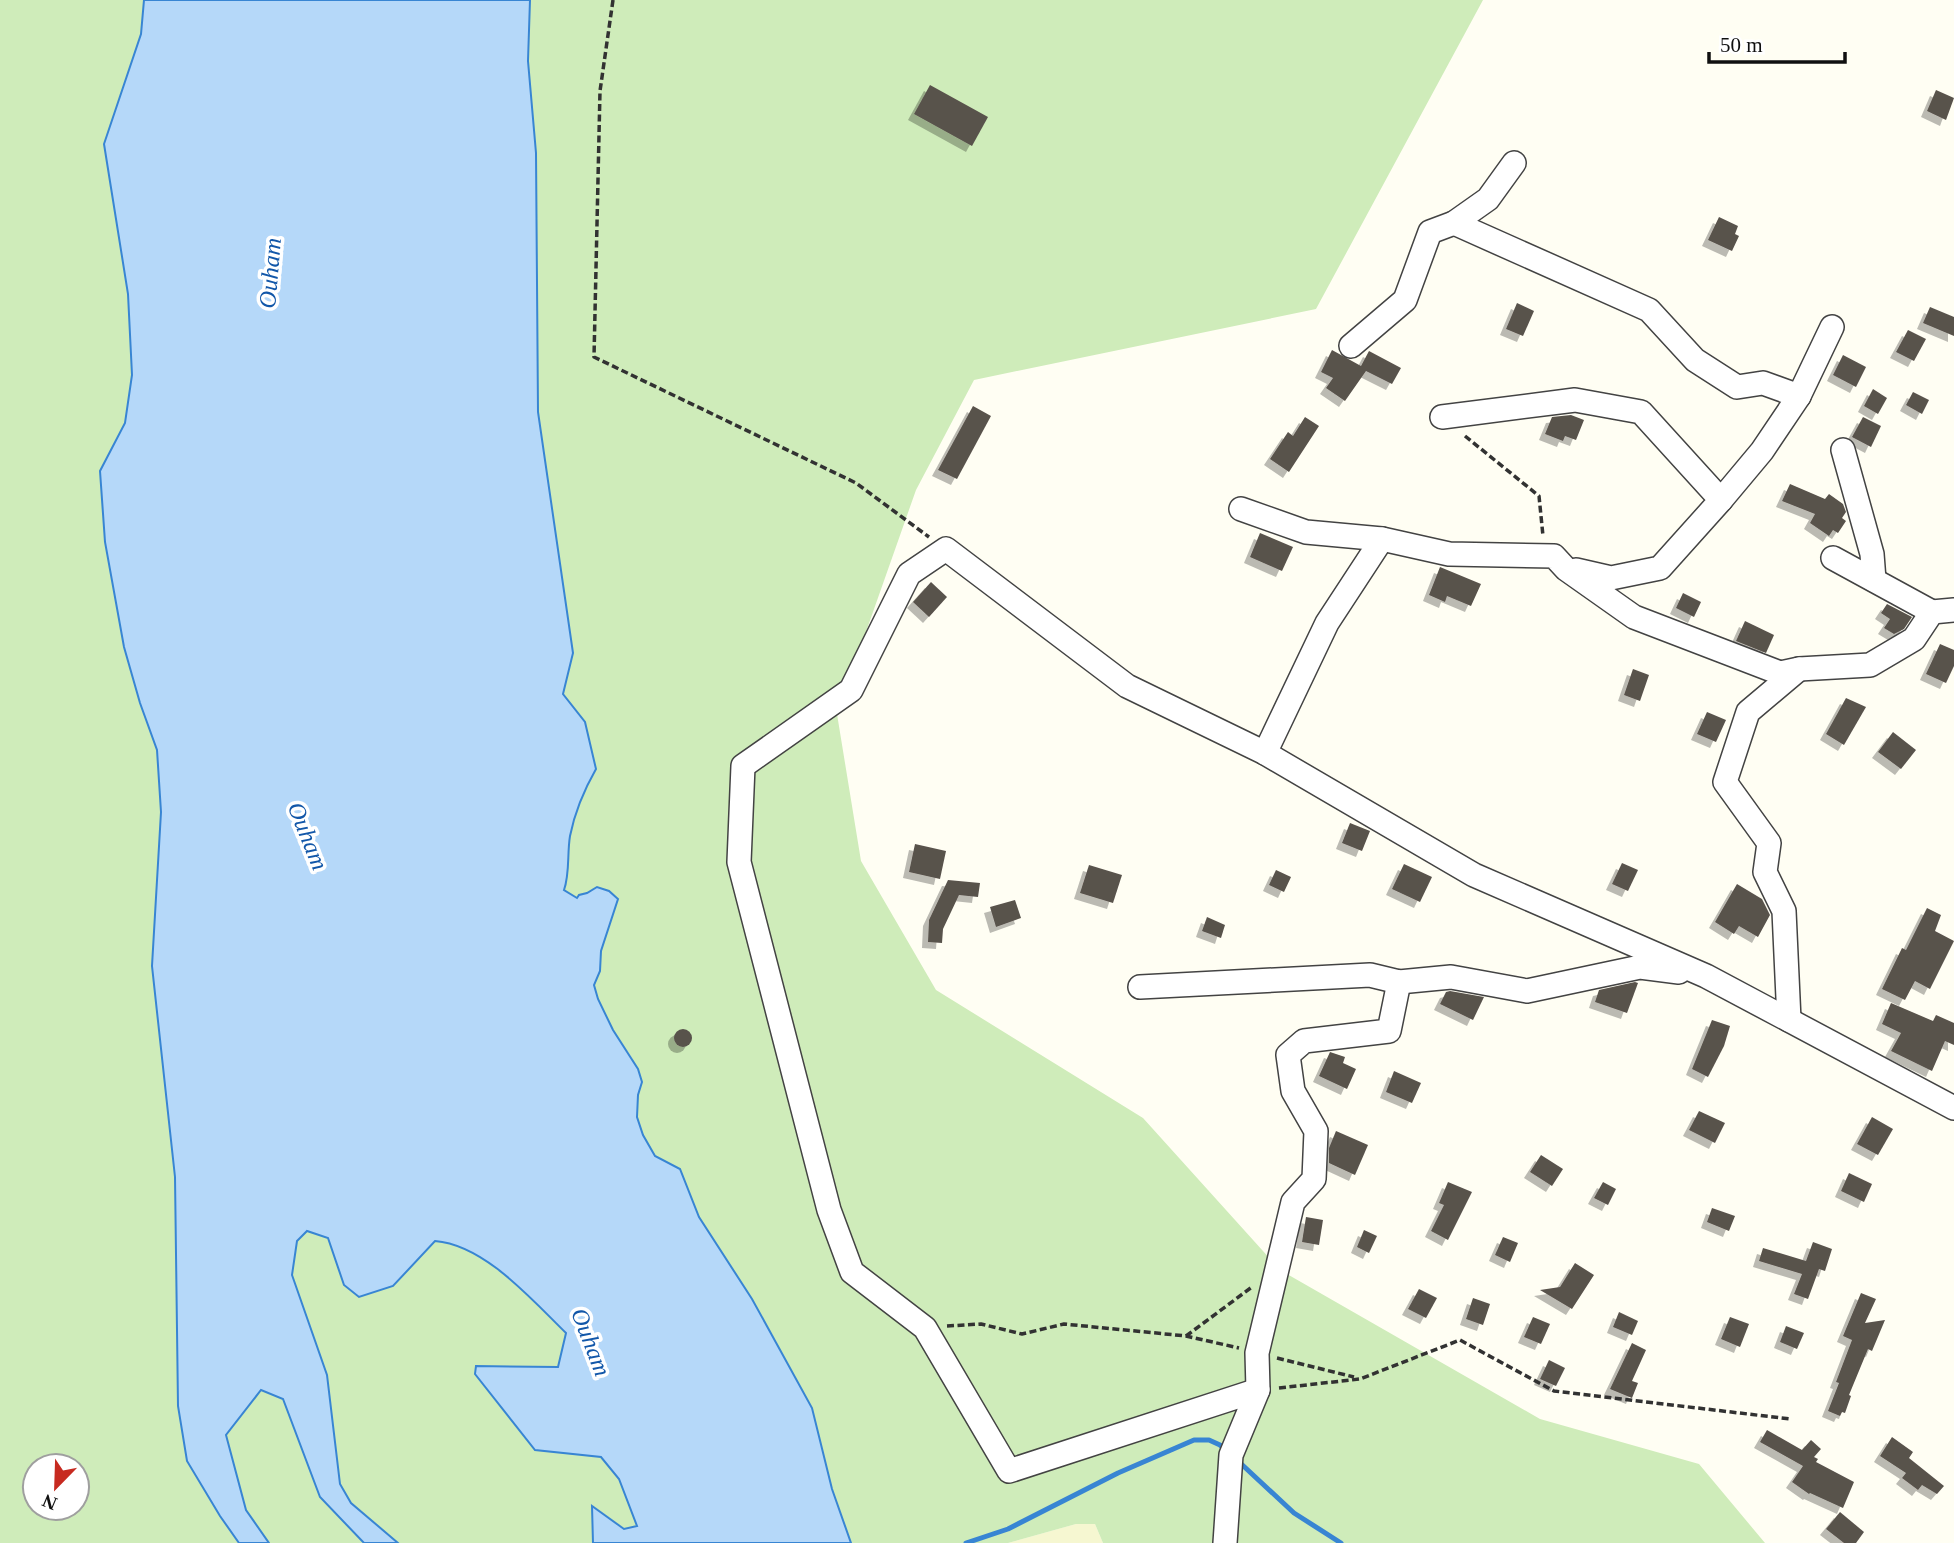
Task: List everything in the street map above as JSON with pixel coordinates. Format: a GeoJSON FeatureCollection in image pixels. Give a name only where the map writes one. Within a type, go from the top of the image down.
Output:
{"type":"FeatureCollection","features":[{"type":"Feature","properties":{"kind":"street"},"geometry":{"type":"LineString","coordinates":[[1351,345],[1405,300],[1430,232],[1454,223],[1488,199],[1514,163]]}},
{"type":"Feature","properties":{"kind":"street"},"geometry":{"type":"LineString","coordinates":[[1454,223],[1649,310],[1695,360],[1737,387],[1763,383],[1799,396]]}},
{"type":"Feature","properties":{"kind":"street"},"geometry":{"type":"LineString","coordinates":[[1241,509],[1306,532],[1382,539],[1449,554],[1560,562],[1611,578],[1660,568],[1762,451],[1799,396],[1832,327]]}},
{"type":"Feature","properties":{"kind":"street"},"geometry":{"type":"LineString","coordinates":[[1442,417],[1575,400],[1640,412],[1721,500]]}},
{"type":"Feature","properties":{"kind":"street"},"geometry":{"type":"LineString","coordinates":[[1843,450],[1871,554],[1874,580]]}},
{"type":"Feature","properties":{"kind":"street"},"geometry":{"type":"LineString","coordinates":[[1265,753],[1326,623],[1382,539]]}},
{"type":"Feature","properties":{"kind":"street"},"geometry":{"type":"LineString","coordinates":[[1258,1390],[1009,1471],[925,1328],[852,1272],[829,1210],[739,862],[743,766],[851,691],[909,575],[946,549],[1127,686],[1265,753],[1474,875],[1706,976],[1954,1108]]}},
{"type":"Feature","properties":{"kind":"street"},"geometry":{"type":"LineString","coordinates":[[1560,562],[1634,617],[1780,673],[1799,669],[1870,665],[1914,639],[1943,611],[1833,558]]}},
{"type":"Feature","properties":{"kind":"street"},"geometry":{"type":"LineString","coordinates":[[1789,1020],[1784,911],[1765,872],[1769,843],[1725,782],[1748,712],[1799,669]]}},
{"type":"Feature","properties":{"kind":"street"},"geometry":{"type":"LineString","coordinates":[[1140,987],[1370,975],[1399,982],[1451,977],[1527,991],[1640,967],[1706,976]]}},
{"type":"Feature","properties":{"kind":"street"},"geometry":{"type":"LineString","coordinates":[[1225,1543],[1231,1455],[1258,1390],[1257,1353],[1293,1202],[1314,1179],[1315,1131],[1293,1091],[1288,1055],[1304,1041],[1389,1031],[1399,982]]}},
{"type":"Feature","properties":{"kind":"path"},"geometry":{"type":"LineString","coordinates":[[613,0],[600,91],[594,357],[856,483],[946,549]]}},
{"type":"Feature","properties":{"kind":"path"},"geometry":{"type":"LineString","coordinates":[[1442,417],[1539,496],[1542,535],[1560,562]]}},
{"type":"Feature","properties":{"kind":"path"},"geometry":{"type":"LineString","coordinates":[[1186,1336],[1254,1285],[1276,1276]]}},
{"type":"Feature","properties":{"kind":"path"},"geometry":{"type":"LineString","coordinates":[[925,1328],[981,1324],[1022,1334],[1064,1324],[1186,1336],[1360,1379]]}},
{"type":"Feature","properties":{"kind":"path"},"geometry":{"type":"LineString","coordinates":[[1258,1390],[1360,1379],[1460,1340],[1554,1391],[1790,1419]]}},
{"type":"Feature","properties":{"kind":"green space"},"geometry":{"type":"Polygon","coordinates":[[[0,0],[144,0],[128,294],[132,375],[125,423],[100,471],[105,542],[124,647],[157,750],[161,812],[152,966],[175,1177],[220,1516],[239,1543],[0,1543],[0,0]]]}},
{"type":"Feature","properties":{"kind":"green space"},"geometry":{"type":"Polygon","coordinates":[[[530,0],[1483,0],[1316,309],[974,380],[916,490],[837,714],[861,861],[936,990],[1143,1118],[1280,1270],[1540,1419],[1699,1464],[1765,1543],[1103,1543],[1095,1524],[1076,1524],[1008,1543],[851,1543],[776,1341],[699,1217],[680,1169],[655,1156],[643,1135],[637,1117],[638,1095],[642,1082],[632,1058],[613,1030],[594,985],[600,971],[601,951],[618,899],[587,893],[579,895],[578,898],[564,890],[572,827],[580,801],[596,769],[585,722],[563,694],[573,653],[538,412],[536,153],[528,61],[530,0]]]}},
{"type":"Feature","properties":{"kind":"green space"},"geometry":{"type":"Polygon","coordinates":[[[307,1231],[328,1238],[344,1285],[393,1286],[435,1241],[473,1253],[523,1290],[566,1333],[559,1367],[476,1366],[535,1450],[601,1457],[619,1479],[637,1526],[625,1529],[593,1506],[593,1543],[398,1543],[351,1503],[340,1484],[327,1375],[292,1275],[297,1241],[307,1231]]]}},
{"type":"Feature","properties":{"kind":"green space"},"geometry":{"type":"Polygon","coordinates":[[[260,1390],[283,1399],[320,1497],[364,1543],[269,1543],[246,1510],[226,1435],[260,1390]]]}},
{"type":"Feature","properties":{"kind":"green space"},"geometry":{"type":"Polygon","coordinates":[[[1076,1524],[1095,1524],[1103,1543],[1008,1543],[1076,1524]]]}},
{"type":"Feature","properties":{"kind":"water","name":"Ouham"},"geometry":{"type":"Polygon","coordinates":[[[144,0],[530,0],[528,61],[536,153],[538,412],[573,653],[563,694],[585,722],[596,769],[580,801],[572,827],[564,890],[577,898],[597,887],[609,891],[618,899],[601,951],[600,971],[594,985],[613,1030],[638,1069],[642,1082],[638,1095],[637,1117],[643,1135],[655,1156],[680,1169],[699,1217],[752,1299],[812,1408],[832,1489],[851,1543],[593,1543],[592,1506],[624,1529],[637,1526],[619,1479],[601,1457],[535,1450],[475,1374],[476,1366],[558,1367],[566,1333],[523,1290],[489,1263],[472,1252],[435,1241],[393,1286],[359,1297],[344,1285],[328,1238],[307,1231],[297,1241],[292,1275],[327,1375],[340,1484],[351,1503],[398,1543],[364,1543],[320,1497],[283,1399],[261,1390],[226,1435],[246,1510],[269,1543],[239,1543],[187,1461],[178,1406],[175,1177],[152,966],[161,812],[157,750],[124,647],[105,542],[100,471],[125,423],[132,375],[128,294],[104,144],[141,34],[144,0]]]}},
{"type":"Feature","properties":{"kind":"building"},"geometry":{"type":"Polygon","coordinates":[[[930,85],[988,117],[972,146],[914,114],[930,85]]]}},
{"type":"Feature","properties":{"kind":"building"},"geometry":{"type":"Polygon","coordinates":[[[1936,90],[1954,98],[1946,120],[1927,111],[1936,90]]]}},
{"type":"Feature","properties":{"kind":"building"},"geometry":{"type":"Polygon","coordinates":[[[1719,217],[1738,226],[1735,234],[1739,236],[1732,251],[1708,240],[1719,217]]]}},
{"type":"Feature","properties":{"kind":"building"},"geometry":{"type":"Polygon","coordinates":[[[1517,303],[1534,311],[1523,336],[1506,329],[1517,303]]]}},
{"type":"Feature","properties":{"kind":"building"},"geometry":{"type":"Polygon","coordinates":[[[1930,307],[1954,317],[1954,336],[1923,323],[1930,307]]]}},
{"type":"Feature","properties":{"kind":"building"},"geometry":{"type":"Polygon","coordinates":[[[1908,330],[1926,339],[1914,361],[1896,352],[1908,330]]]}},
{"type":"Feature","properties":{"kind":"building"},"geometry":{"type":"Polygon","coordinates":[[[1332,350],[1361,366],[1369,351],[1401,368],[1392,384],[1366,371],[1345,401],[1326,388],[1333,378],[1321,372],[1332,350]]]}},
{"type":"Feature","properties":{"kind":"building"},"geometry":{"type":"Polygon","coordinates":[[[1843,355],[1866,367],[1856,387],[1833,375],[1843,355]]]}},
{"type":"Feature","properties":{"kind":"building"},"geometry":{"type":"Polygon","coordinates":[[[1873,389],[1887,398],[1878,414],[1864,406],[1873,389]]]}},
{"type":"Feature","properties":{"kind":"building"},"geometry":{"type":"Polygon","coordinates":[[[1913,392],[1929,400],[1922,414],[1906,405],[1913,392]]]}},
{"type":"Feature","properties":{"kind":"building"},"geometry":{"type":"Polygon","coordinates":[[[973,406],[991,416],[957,479],[938,470],[973,406]]]}},
{"type":"Feature","properties":{"kind":"building"},"geometry":{"type":"Polygon","coordinates":[[[1571,415],[1584,420],[1576,440],[1565,436],[1563,441],[1545,434],[1552,417],[1571,415]]]}},
{"type":"Feature","properties":{"kind":"building"},"geometry":{"type":"Polygon","coordinates":[[[1305,417],[1319,426],[1289,472],[1270,459],[1288,432],[1293,436],[1305,417]]]}},
{"type":"Feature","properties":{"kind":"building"},"geometry":{"type":"Polygon","coordinates":[[[1863,417],[1881,426],[1871,447],[1852,437],[1863,417]]]}},
{"type":"Feature","properties":{"kind":"building"},"geometry":{"type":"Polygon","coordinates":[[[1790,484],[1825,499],[1829,494],[1843,504],[1846,512],[1842,518],[1846,521],[1838,533],[1833,530],[1829,536],[1810,523],[1815,514],[1782,501],[1790,484]]]}},
{"type":"Feature","properties":{"kind":"building"},"geometry":{"type":"Polygon","coordinates":[[[1260,533],[1293,547],[1282,571],[1250,557],[1260,533]]]}},
{"type":"Feature","properties":{"kind":"building"},"geometry":{"type":"Polygon","coordinates":[[[1440,567],[1481,584],[1471,606],[1447,596],[1445,602],[1429,595],[1440,567]]]}},
{"type":"Feature","properties":{"kind":"building"},"geometry":{"type":"Polygon","coordinates":[[[931,582],[947,597],[929,617],[913,602],[931,582]]]}},
{"type":"Feature","properties":{"kind":"building"},"geometry":{"type":"Polygon","coordinates":[[[1683,593],[1701,602],[1694,617],[1676,608],[1683,593]]]}},
{"type":"Feature","properties":{"kind":"building"},"geometry":{"type":"Polygon","coordinates":[[[1887,604],[1912,617],[1904,629],[1894,634],[1884,628],[1890,619],[1881,613],[1887,604]]]}},
{"type":"Feature","properties":{"kind":"building"},"geometry":{"type":"Polygon","coordinates":[[[1745,621],[1774,635],[1766,653],[1736,641],[1745,621]]]}},
{"type":"Feature","properties":{"kind":"building"},"geometry":{"type":"Polygon","coordinates":[[[1940,644],[1954,650],[1954,666],[1946,683],[1926,674],[1940,644]]]}},
{"type":"Feature","properties":{"kind":"building"},"geometry":{"type":"Polygon","coordinates":[[[1633,669],[1649,675],[1640,701],[1624,695],[1633,669]]]}},
{"type":"Feature","properties":{"kind":"building"},"geometry":{"type":"Polygon","coordinates":[[[1846,698],[1866,707],[1844,745],[1826,734],[1846,698]]]}},
{"type":"Feature","properties":{"kind":"building"},"geometry":{"type":"Polygon","coordinates":[[[1707,712],[1726,720],[1716,742],[1697,734],[1707,712]]]}},
{"type":"Feature","properties":{"kind":"building"},"geometry":{"type":"Polygon","coordinates":[[[1893,732],[1916,750],[1901,769],[1878,752],[1893,732]]]}},
{"type":"Feature","properties":{"kind":"building"},"geometry":{"type":"Polygon","coordinates":[[[1350,823],[1370,831],[1362,851],[1342,843],[1350,823]]]}},
{"type":"Feature","properties":{"kind":"building"},"geometry":{"type":"Polygon","coordinates":[[[915,844],[946,851],[940,879],[909,872],[915,844]]]}},
{"type":"Feature","properties":{"kind":"building"},"geometry":{"type":"Polygon","coordinates":[[[1622,863],[1638,870],[1628,891],[1612,884],[1622,863]]]}},
{"type":"Feature","properties":{"kind":"building"},"geometry":{"type":"Polygon","coordinates":[[[1404,864],[1432,877],[1420,902],[1392,889],[1404,864]]]}},
{"type":"Feature","properties":{"kind":"building"},"geometry":{"type":"Polygon","coordinates":[[[1089,865],[1122,875],[1113,903],[1080,893],[1089,865]]]}},
{"type":"Feature","properties":{"kind":"building"},"geometry":{"type":"Polygon","coordinates":[[[1276,870],[1291,877],[1284,892],[1269,885],[1276,870]]]}},
{"type":"Feature","properties":{"kind":"building"},"geometry":{"type":"Polygon","coordinates":[[[948,880],[980,883],[978,897],[959,895],[943,929],[942,943],[928,942],[929,920],[948,880]]]}},
{"type":"Feature","properties":{"kind":"building"},"geometry":{"type":"Polygon","coordinates":[[[1737,884],[1762,899],[1770,915],[1758,937],[1739,926],[1734,934],[1715,922],[1737,884]]]}},
{"type":"Feature","properties":{"kind":"building"},"geometry":{"type":"Polygon","coordinates":[[[1015,900],[1021,918],[996,927],[990,907],[1015,900]]]}},
{"type":"Feature","properties":{"kind":"building"},"geometry":{"type":"Polygon","coordinates":[[[1927,908],[1941,915],[1935,931],[1954,941],[1930,989],[1915,981],[1905,1000],[1882,989],[1902,948],[1906,950],[1927,908]]]}},
{"type":"Feature","properties":{"kind":"building"},"geometry":{"type":"Polygon","coordinates":[[[1207,917],[1225,925],[1221,938],[1202,931],[1207,917]]]}},
{"type":"Feature","properties":{"kind":"building"},"geometry":{"type":"Polygon","coordinates":[[[1638,983],[1627,1013],[1595,1002],[1599,990],[1638,983]]]}},
{"type":"Feature","properties":{"kind":"building"},"geometry":{"type":"Polygon","coordinates":[[[1446,992],[1484,997],[1473,1020],[1440,1004],[1446,992]]]}},
{"type":"Feature","properties":{"kind":"building"},"geometry":{"type":"Polygon","coordinates":[[[1891,1003],[1933,1021],[1936,1015],[1954,1023],[1954,1045],[1945,1041],[1932,1071],[1891,1051],[1901,1033],[1882,1024],[1891,1003]]]}},
{"type":"Feature","properties":{"kind":"building"},"geometry":{"type":"Polygon","coordinates":[[[1712,1020],[1730,1026],[1724,1046],[1708,1077],[1692,1069],[1712,1020]]]}},
{"type":"Feature","properties":{"kind":"building"},"geometry":{"type":"Polygon","coordinates":[[[679,1029],[687,1029],[692,1038],[690,1045],[679,1047],[674,1042],[674,1034],[679,1029]]]}},
{"type":"Feature","properties":{"kind":"building"},"geometry":{"type":"Polygon","coordinates":[[[1330,1052],[1345,1057],[1343,1063],[1356,1069],[1347,1089],[1319,1076],[1330,1052]]]}},
{"type":"Feature","properties":{"kind":"building"},"geometry":{"type":"Polygon","coordinates":[[[1394,1071],[1421,1083],[1412,1103],[1386,1092],[1394,1071]]]}},
{"type":"Feature","properties":{"kind":"building"},"geometry":{"type":"Polygon","coordinates":[[[1699,1111],[1725,1123],[1715,1143],[1689,1130],[1699,1111]]]}},
{"type":"Feature","properties":{"kind":"building"},"geometry":{"type":"Polygon","coordinates":[[[1872,1117],[1893,1129],[1878,1155],[1857,1144],[1872,1117]]]}},
{"type":"Feature","properties":{"kind":"building"},"geometry":{"type":"Polygon","coordinates":[[[1336,1131],[1368,1145],[1355,1175],[1329,1163],[1329,1148],[1336,1131]]]}},
{"type":"Feature","properties":{"kind":"building"},"geometry":{"type":"Polygon","coordinates":[[[1541,1155],[1563,1169],[1552,1186],[1530,1172],[1541,1155]]]}},
{"type":"Feature","properties":{"kind":"building"},"geometry":{"type":"Polygon","coordinates":[[[1849,1173],[1872,1184],[1864,1202],[1841,1191],[1849,1173]]]}},
{"type":"Feature","properties":{"kind":"building"},"geometry":{"type":"Polygon","coordinates":[[[1448,1182],[1472,1192],[1448,1240],[1431,1231],[1444,1205],[1439,1203],[1448,1182]]]}},
{"type":"Feature","properties":{"kind":"building"},"geometry":{"type":"Polygon","coordinates":[[[1603,1182],[1616,1189],[1608,1205],[1594,1198],[1603,1182]]]}},
{"type":"Feature","properties":{"kind":"building"},"geometry":{"type":"Polygon","coordinates":[[[1712,1208],[1735,1216],[1729,1231],[1707,1222],[1712,1208]]]}},
{"type":"Feature","properties":{"kind":"building"},"geometry":{"type":"Polygon","coordinates":[[[1306,1217],[1323,1220],[1319,1245],[1302,1242],[1306,1217]]]}},
{"type":"Feature","properties":{"kind":"building"},"geometry":{"type":"Polygon","coordinates":[[[1364,1230],[1377,1236],[1369,1253],[1357,1247],[1364,1230]]]}},
{"type":"Feature","properties":{"kind":"building"},"geometry":{"type":"Polygon","coordinates":[[[1503,1237],[1518,1243],[1510,1262],[1495,1255],[1503,1237]]]}},
{"type":"Feature","properties":{"kind":"building"},"geometry":{"type":"Polygon","coordinates":[[[1813,1242],[1832,1249],[1825,1271],[1819,1269],[1808,1299],[1794,1294],[1802,1274],[1759,1261],[1763,1248],[1806,1261],[1813,1242]]]}},
{"type":"Feature","properties":{"kind":"building"},"geometry":{"type":"Polygon","coordinates":[[[1575,1263],[1594,1275],[1572,1309],[1540,1290],[1560,1287],[1575,1263]]]}},
{"type":"Feature","properties":{"kind":"building"},"geometry":{"type":"Polygon","coordinates":[[[1419,1289],[1437,1298],[1426,1318],[1408,1309],[1419,1289]]]}},
{"type":"Feature","properties":{"kind":"building"},"geometry":{"type":"Polygon","coordinates":[[[1861,1293],[1876,1299],[1865,1323],[1885,1320],[1872,1351],[1868,1349],[1849,1395],[1851,1396],[1845,1413],[1842,1412],[1840,1416],[1828,1411],[1852,1340],[1843,1336],[1861,1293]]]}},
{"type":"Feature","properties":{"kind":"building"},"geometry":{"type":"Polygon","coordinates":[[[1473,1298],[1490,1304],[1483,1325],[1466,1319],[1473,1298]]]}},
{"type":"Feature","properties":{"kind":"building"},"geometry":{"type":"Polygon","coordinates":[[[1619,1312],[1638,1321],[1632,1335],[1613,1327],[1619,1312]]]}},
{"type":"Feature","properties":{"kind":"building"},"geometry":{"type":"Polygon","coordinates":[[[1533,1317],[1550,1324],[1541,1344],[1524,1337],[1533,1317]]]}},
{"type":"Feature","properties":{"kind":"building"},"geometry":{"type":"Polygon","coordinates":[[[1730,1317],[1749,1324],[1740,1347],[1721,1339],[1730,1317]]]}},
{"type":"Feature","properties":{"kind":"building"},"geometry":{"type":"Polygon","coordinates":[[[1786,1326],[1804,1333],[1797,1349],[1780,1342],[1786,1326]]]}},
{"type":"Feature","properties":{"kind":"building"},"geometry":{"type":"Polygon","coordinates":[[[1632,1343],[1646,1350],[1632,1381],[1638,1383],[1632,1398],[1610,1389],[1632,1343]]]}},
{"type":"Feature","properties":{"kind":"building"},"geometry":{"type":"Polygon","coordinates":[[[1549,1360],[1565,1368],[1556,1386],[1540,1379],[1549,1360]]]}},
{"type":"Feature","properties":{"kind":"building"},"geometry":{"type":"Polygon","coordinates":[[[1767,1430],[1802,1450],[1811,1440],[1821,1449],[1814,1457],[1818,1459],[1816,1462],[1854,1482],[1843,1508],[1809,1494],[1792,1482],[1803,1466],[1760,1442],[1767,1430]]]}},
{"type":"Feature","properties":{"kind":"building"},"geometry":{"type":"Polygon","coordinates":[[[1892,1437],[1913,1452],[1909,1458],[1944,1486],[1937,1494],[1922,1485],[1918,1490],[1902,1478],[1906,1473],[1880,1456],[1892,1437]]]}},
{"type":"Feature","properties":{"kind":"building"},"geometry":{"type":"Polygon","coordinates":[[[1840,1512],[1864,1532],[1856,1543],[1844,1543],[1826,1529],[1840,1512]]]}},
{"type":"Feature","properties":{"kind":"waterway"},"geometry":{"type":"LineString","coordinates":[[966,1543],[1008,1529],[1118,1473],[1194,1440],[1209,1440],[1227,1451]]}},
{"type":"Feature","properties":{"kind":"waterway"},"geometry":{"type":"LineString","coordinates":[[1237,1460],[1294,1513],[1341,1543]]}}]}
